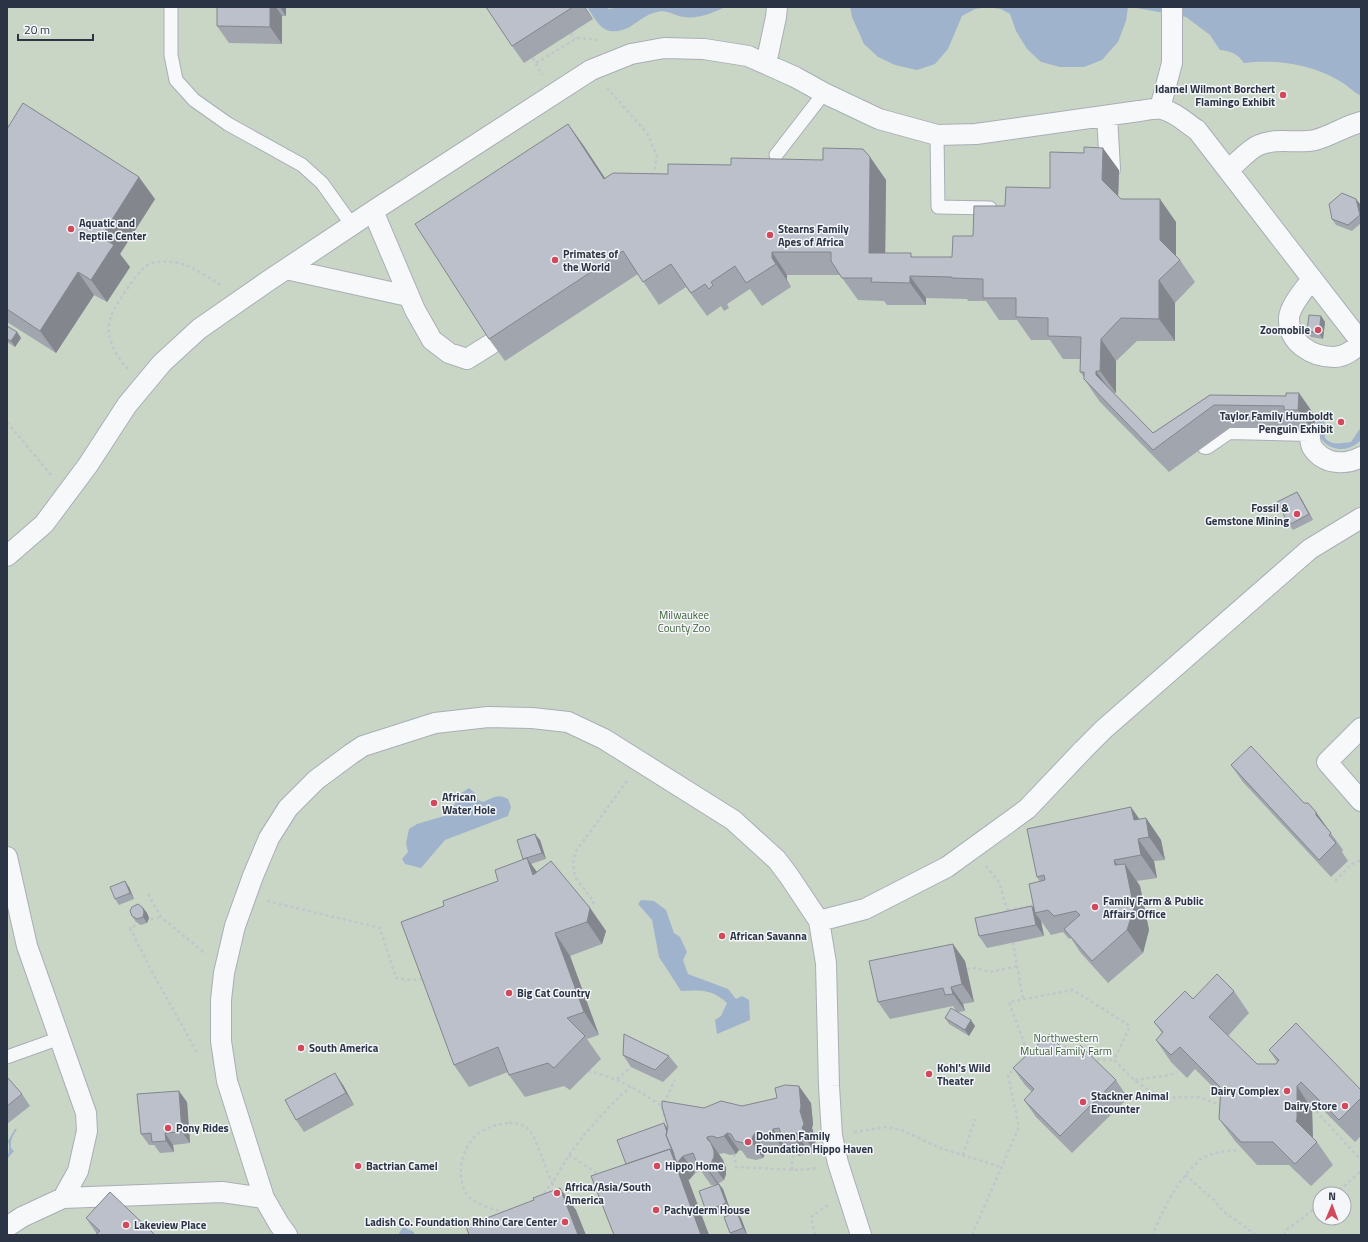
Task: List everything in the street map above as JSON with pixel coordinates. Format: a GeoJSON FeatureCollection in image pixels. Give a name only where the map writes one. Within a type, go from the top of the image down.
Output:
{"type":"FeatureCollection","features":[{"type":"Feature","properties":{"kind":"street"},"geometry":{"type":"LineString","coordinates":[[766,64],[777,7]]}},
{"type":"Feature","properties":{"kind":"street"},"geometry":{"type":"LineString","coordinates":[[1163,7],[1163,25],[1172,16]]}},
{"type":"Feature","properties":{"kind":"street"},"geometry":{"type":"LineString","coordinates":[[1172,16],[1182,25],[1181,7]]}},
{"type":"Feature","properties":{"kind":"street"},"geometry":{"type":"LineString","coordinates":[[1160,108],[1172,63],[1172,16]]}},
{"type":"Feature","properties":{"kind":"street"},"geometry":{"type":"LineString","coordinates":[[7,556],[44,524],[88,466],[127,405],[162,363],[199,329],[373,211],[591,70],[631,54],[664,48],[704,49],[748,56],[795,77],[879,120],[937,135],[976,134],[1160,108],[1172,113],[1197,130],[1312,279],[1361,343],[1350,352],[1335,357],[1317,354],[1301,347],[1291,333],[1289,317],[1297,298],[1312,279]]}},
{"type":"Feature","properties":{"kind":"street"},"geometry":{"type":"LineString","coordinates":[[1106,116],[1110,169]]}},
{"type":"Feature","properties":{"kind":"street"},"geometry":{"type":"LineString","coordinates":[[1228,170],[1259,145],[1272,142],[1302,142],[1315,140],[1361,122]]}},
{"type":"Feature","properties":{"kind":"street"},"geometry":{"type":"LineString","coordinates":[[373,211],[414,310],[432,340],[448,353],[467,359],[491,344]]}},
{"type":"Feature","properties":{"kind":"street"},"geometry":{"type":"LineString","coordinates":[[286,269],[408,296]]}},
{"type":"Feature","properties":{"kind":"street"},"geometry":{"type":"LineString","coordinates":[[1192,454],[1228,429],[1309,431],[1312,446],[1319,455],[1326,460],[1337,463],[1356,460],[1361,457]]}},
{"type":"Feature","properties":{"kind":"street"},"geometry":{"type":"LineString","coordinates":[[819,921],[865,909],[947,867],[974,848],[1026,808],[1104,729],[1310,549],[1361,518]]}},
{"type":"Feature","properties":{"kind":"street"},"geometry":{"type":"LineString","coordinates":[[287,1235],[264,1198],[228,1081],[224,1066],[221,1041],[220,1016],[224,970],[232,938],[258,863],[269,838],[288,808],[325,772],[363,746],[435,723],[488,717],[532,718],[568,722],[604,739],[733,820],[777,860],[819,921],[826,962],[829,1086],[832,1136],[838,1162],[862,1235]]}},
{"type":"Feature","properties":{"kind":"street"},"geometry":{"type":"LineString","coordinates":[[1361,728],[1327,762],[1361,801]]}},
{"type":"Feature","properties":{"kind":"street"},"geometry":{"type":"LineString","coordinates":[[7,857],[27,946],[86,1113],[87,1131],[78,1171],[63,1198]]}},
{"type":"Feature","properties":{"kind":"street"},"geometry":{"type":"LineString","coordinates":[[7,1227],[22,1217],[63,1198],[222,1192],[264,1198]]}},
{"type":"Feature","properties":{"kind":"lane"},"geometry":{"type":"LineString","coordinates":[[171,7],[171,55],[176,80],[194,100],[228,124],[302,165],[322,183],[352,225]]}},
{"type":"Feature","properties":{"kind":"lane"},"geometry":{"type":"LineString","coordinates":[[776,155],[824,93]]}},
{"type":"Feature","properties":{"kind":"lane"},"geometry":{"type":"LineString","coordinates":[[937,135],[938,207],[1006,208]]}},
{"type":"Feature","properties":{"kind":"lane"},"geometry":{"type":"LineString","coordinates":[[7,1057],[60,1038]]}},
{"type":"Feature","properties":{"kind":"path"},"geometry":{"type":"LineString","coordinates":[[571,33],[575,39]]}},
{"type":"Feature","properties":{"kind":"path"},"geometry":{"type":"LineString","coordinates":[[536,63],[575,39],[590,40]]}},
{"type":"Feature","properties":{"kind":"path"},"geometry":{"type":"LineString","coordinates":[[591,70],[647,134],[657,156],[651,182]]}},
{"type":"Feature","properties":{"kind":"path"},"geometry":{"type":"LineString","coordinates":[[143,386],[118,357],[113,347],[109,330],[112,314],[136,276],[146,266],[156,262],[180,263],[192,267],[243,299]]}},
{"type":"Feature","properties":{"kind":"path"},"geometry":{"type":"LineString","coordinates":[[7,422],[67,494]]}},
{"type":"Feature","properties":{"kind":"path"},"geometry":{"type":"LineString","coordinates":[[587,907],[594,902],[576,877],[573,863],[576,850],[641,762]]}},
{"type":"Feature","properties":{"kind":"path"},"geometry":{"type":"LineString","coordinates":[[974,848],[999,882],[1009,917]]}},
{"type":"Feature","properties":{"kind":"path"},"geometry":{"type":"LineString","coordinates":[[1335,881],[1352,864],[1361,860]]}},
{"type":"Feature","properties":{"kind":"path"},"geometry":{"type":"LineString","coordinates":[[148,894],[161,917],[224,970]]}},
{"type":"Feature","properties":{"kind":"path"},"geometry":{"type":"LineString","coordinates":[[246,895],[380,928],[396,978],[411,980],[426,978]]}},
{"type":"Feature","properties":{"kind":"path"},"geometry":{"type":"LineString","coordinates":[[1008,910],[1038,905]]}},
{"type":"Feature","properties":{"kind":"path"},"geometry":{"type":"LineString","coordinates":[[161,917],[142,922],[130,928],[152,972],[200,1058]]}},
{"type":"Feature","properties":{"kind":"path"},"geometry":{"type":"LineString","coordinates":[[1013,942],[1023,1000]]}},
{"type":"Feature","properties":{"kind":"path"},"geometry":{"type":"LineString","coordinates":[[967,969],[976,968],[990,972],[1018,966]]}},
{"type":"Feature","properties":{"kind":"path"},"geometry":{"type":"LineString","coordinates":[[1030,1057],[1009,1002],[1073,990],[1130,1026],[1114,1060]]}},
{"type":"Feature","properties":{"kind":"path"},"geometry":{"type":"LineString","coordinates":[[1051,1043],[1056,1040],[1081,1060]]}},
{"type":"Feature","properties":{"kind":"path"},"geometry":{"type":"LineString","coordinates":[[1024,1061],[1035,1054]]}},
{"type":"Feature","properties":{"kind":"path"},"geometry":{"type":"LineString","coordinates":[[1086,1059],[1099,1058],[1114,1060],[1134,1080],[1161,1098],[1198,1097],[1207,1099],[1225,1107]]}},
{"type":"Feature","properties":{"kind":"path"},"geometry":{"type":"LineString","coordinates":[[972,1235],[1019,1127],[1008,1075],[1019,1066]]}},
{"type":"Feature","properties":{"kind":"path"},"geometry":{"type":"LineString","coordinates":[[617,1079],[631,1067]]}},
{"type":"Feature","properties":{"kind":"path"},"geometry":{"type":"LineString","coordinates":[[588,1072],[617,1079],[631,1086],[662,1106]]}},
{"type":"Feature","properties":{"kind":"path"},"geometry":{"type":"LineString","coordinates":[[1134,1080],[1170,1075],[1177,1072]]}},
{"type":"Feature","properties":{"kind":"path"},"geometry":{"type":"LineString","coordinates":[[667,1133],[662,1106],[676,1080]]}},
{"type":"Feature","properties":{"kind":"path"},"geometry":{"type":"LineString","coordinates":[[556,1193],[552,1183],[534,1137],[531,1131],[522,1124],[500,1124],[481,1131],[470,1144],[461,1166],[464,1191],[479,1204],[504,1212],[516,1212],[528,1206],[542,1195],[552,1183],[569,1155],[591,1126],[631,1086]]}},
{"type":"Feature","properties":{"kind":"path"},"geometry":{"type":"LineString","coordinates":[[1316,1111],[1361,1160]]}},
{"type":"Feature","properties":{"kind":"path"},"geometry":{"type":"LineString","coordinates":[[963,1156],[975,1119]]}},
{"type":"Feature","properties":{"kind":"path"},"geometry":{"type":"LineString","coordinates":[[832,1136],[881,1128],[894,1128],[912,1134],[940,1148],[1001,1168]]}},
{"type":"Feature","properties":{"kind":"path"},"geometry":{"type":"LineString","coordinates":[[1151,1235],[1153,1234],[1160,1216],[1185,1174],[1200,1160],[1217,1152],[1240,1150]]}},
{"type":"Feature","properties":{"kind":"path"},"geometry":{"type":"LineString","coordinates":[[792,1170],[794,1153]]}},
{"type":"Feature","properties":{"kind":"path"},"geometry":{"type":"LineString","coordinates":[[734,1154],[736,1167],[806,1170],[838,1162]]}},
{"type":"Feature","properties":{"kind":"path"},"geometry":{"type":"LineString","coordinates":[[569,1155],[602,1176]]}},
{"type":"Feature","properties":{"kind":"path"},"geometry":{"type":"LineString","coordinates":[[1343,1186],[1361,1171]]}},
{"type":"Feature","properties":{"kind":"path"},"geometry":{"type":"LineString","coordinates":[[1185,1174],[1214,1200],[1224,1212],[1256,1235]]}},
{"type":"Feature","properties":{"kind":"path"},"geometry":{"type":"LineString","coordinates":[[815,1235],[811,1217],[832,1203],[849,1198]]}},
{"type":"Feature","properties":{"kind":"path"},"geometry":{"type":"LineString","coordinates":[[1284,1235],[1286,1230],[1312,1211]]}},
{"type":"Feature","properties":{"kind":"green space","name":"Milwaukee County Zoo"},"geometry":{"type":"Polygon","coordinates":[[[7,7],[1361,7],[1361,1235],[7,1235],[7,7]]]}},
{"type":"Feature","properties":{"kind":"water"},"geometry":{"type":"Polygon","coordinates":[[[587,7],[606,7],[609,9],[619,7],[725,7],[695,17],[680,16],[661,11],[645,17],[623,30],[610,31],[603,28],[587,7]]]}},
{"type":"Feature","properties":{"kind":"water"},"geometry":{"type":"Polygon","coordinates":[[[850,7],[988,7],[975,9],[962,16],[948,49],[935,64],[917,70],[895,65],[878,57],[864,44],[852,17],[850,7]]]}},
{"type":"Feature","properties":{"kind":"water"},"geometry":{"type":"Polygon","coordinates":[[[988,7],[1128,7],[1126,21],[1118,42],[1102,60],[1084,67],[1060,67],[1041,62],[1027,49],[1016,31],[1010,14],[1001,9],[988,7]]]}},
{"type":"Feature","properties":{"kind":"water"},"geometry":{"type":"Polygon","coordinates":[[[1131,7],[1361,7],[1361,96],[1344,83],[1316,70],[1280,62],[1244,63],[1234,54],[1228,51],[1220,50],[1210,35],[1186,17],[1131,7]]]}},
{"type":"Feature","properties":{"kind":"water"},"geometry":{"type":"Polygon","coordinates":[[[1320,411],[1324,416],[1325,438],[1328,441],[1337,443],[1351,442],[1361,427],[1361,440],[1353,446],[1344,449],[1327,445],[1321,439],[1318,431],[1317,421],[1320,411]]]}},
{"type":"Feature","properties":{"kind":"water"},"geometry":{"type":"Polygon","coordinates":[[[469,788],[475,793],[478,800],[483,802],[498,796],[508,799],[511,807],[508,816],[445,840],[421,868],[405,864],[402,859],[408,852],[406,843],[409,829],[417,824],[444,816],[451,811],[460,794],[469,788]]]}},
{"type":"Feature","properties":{"kind":"water"},"geometry":{"type":"Polygon","coordinates":[[[641,900],[654,901],[666,910],[674,933],[680,937],[687,952],[683,960],[688,974],[728,989],[736,999],[742,996],[749,1000],[750,1020],[717,1034],[715,1020],[721,1016],[727,1003],[716,995],[706,991],[681,991],[659,957],[652,920],[638,904],[641,900]]]}},
{"type":"Feature","properties":{"kind":"water"},"geometry":{"type":"Polygon","coordinates":[[[15,1129],[17,1129],[11,1142],[11,1148],[14,1151],[8,1158],[7,1163],[9,1149],[8,1141],[15,1129]]]}},
{"type":"Feature","properties":{"kind":"water"},"geometry":{"type":"Polygon","coordinates":[[[403,1227],[414,1232],[414,1235],[398,1235],[403,1227]]]}},
{"type":"Feature","properties":{"kind":"building"},"geometry":{"type":"Polygon","coordinates":[[[217,7],[270,7],[270,27],[217,26],[217,7]]]}},
{"type":"Feature","properties":{"kind":"building"},"geometry":{"type":"Polygon","coordinates":[[[486,7],[573,7],[512,46],[486,7]]]}},
{"type":"Feature","properties":{"kind":"building","name":"Aquatic and Reptile Center"},"geometry":{"type":"Polygon","coordinates":[[[23,103],[139,177],[101,237],[114,245],[91,280],[78,272],[40,331],[7,309],[7,129],[23,103]]]}},
{"type":"Feature","properties":{"kind":"building"},"geometry":{"type":"Polygon","coordinates":[[[568,124],[604,179],[613,173],[668,174],[668,164],[731,165],[731,158],[823,160],[823,148],[863,149],[870,157],[869,253],[911,253],[911,257],[952,257],[953,236],[973,236],[974,206],[1005,206],[1006,187],[1050,188],[1050,152],[1084,153],[1084,147],[1103,148],[1102,180],[1121,199],[1160,199],[1160,240],[1180,260],[1159,280],[1159,319],[1121,318],[1101,339],[1100,371],[1096,371],[1096,375],[1153,433],[1210,395],[1286,396],[1286,393],[1299,393],[1298,410],[1284,410],[1284,406],[1214,405],[1153,450],[1084,379],[1084,372],[1080,372],[1081,337],[1048,336],[1048,318],[1016,317],[1016,298],[983,298],[983,279],[910,276],[910,283],[871,282],[872,278],[842,278],[831,261],[831,252],[772,252],[772,258],[776,264],[746,283],[735,266],[711,282],[713,285],[709,289],[705,284],[691,293],[671,264],[643,282],[623,251],[489,339],[415,224],[568,124]]]}},
{"type":"Feature","properties":{"kind":"building"},"geometry":{"type":"Polygon","coordinates":[[[1342,193],[1356,199],[1360,215],[1348,225],[1332,219],[1329,204],[1342,193]]]}},
{"type":"Feature","properties":{"kind":"building"},"geometry":{"type":"Polygon","coordinates":[[[1309,315],[1321,316],[1319,333],[1307,331],[1309,315]]]}},
{"type":"Feature","properties":{"kind":"building"},"geometry":{"type":"Polygon","coordinates":[[[7,326],[17,332],[11,341],[7,339],[7,326]]]}},
{"type":"Feature","properties":{"kind":"building","name":"Fossil & Gemstone Mining"},"geometry":{"type":"Polygon","coordinates":[[[1297,492],[1309,514],[1289,525],[1277,502],[1297,492]]]}},
{"type":"Feature","properties":{"kind":"building"},"geometry":{"type":"Polygon","coordinates":[[[1251,746],[1304,803],[1308,803],[1331,833],[1329,835],[1336,843],[1319,860],[1231,765],[1251,746]]]}},
{"type":"Feature","properties":{"kind":"building","name":"Family Farm & Public Affairs Office"},"geometry":{"type":"Polygon","coordinates":[[[1131,807],[1134,820],[1146,818],[1149,837],[1138,839],[1141,855],[1114,860],[1115,865],[1125,864],[1134,908],[1127,930],[1092,961],[1064,929],[1080,915],[1076,911],[1054,916],[1048,910],[1035,913],[1029,884],[1045,880],[1044,875],[1037,877],[1027,829],[1131,807]]]}},
{"type":"Feature","properties":{"kind":"building"},"geometry":{"type":"Polygon","coordinates":[[[535,834],[542,853],[523,859],[517,840],[535,834]]]}},
{"type":"Feature","properties":{"kind":"building","name":"Big Cat Country"},"geometry":{"type":"Polygon","coordinates":[[[527,858],[533,875],[551,861],[590,908],[587,922],[555,933],[584,1012],[567,1018],[585,1036],[554,1068],[548,1063],[509,1075],[498,1047],[454,1065],[401,922],[444,906],[443,901],[498,881],[495,870],[527,858]]]}},
{"type":"Feature","properties":{"kind":"building"},"geometry":{"type":"Polygon","coordinates":[[[125,881],[130,893],[115,899],[110,887],[125,881]]]}},
{"type":"Feature","properties":{"kind":"building"},"geometry":{"type":"Polygon","coordinates":[[[138,904],[143,908],[144,912],[143,917],[137,919],[132,916],[130,911],[132,907],[138,904]]]}},
{"type":"Feature","properties":{"kind":"building"},"geometry":{"type":"Polygon","coordinates":[[[1032,906],[1036,925],[979,936],[975,918],[1032,906]]]}},
{"type":"Feature","properties":{"kind":"building"},"geometry":{"type":"Polygon","coordinates":[[[953,944],[962,984],[951,987],[953,994],[945,995],[943,988],[878,1002],[869,961],[953,944]]]}},
{"type":"Feature","properties":{"kind":"building","name":"Dairy Complex"},"geometry":{"type":"Polygon","coordinates":[[[1217,974],[1234,991],[1209,1017],[1257,1064],[1276,1064],[1279,1060],[1269,1050],[1296,1023],[1361,1090],[1361,1098],[1339,1120],[1301,1082],[1297,1086],[1296,1121],[1317,1142],[1295,1164],[1273,1142],[1241,1142],[1219,1119],[1221,1088],[1180,1047],[1171,1055],[1156,1040],[1163,1032],[1154,1022],[1185,991],[1193,999],[1217,974]]]}},
{"type":"Feature","properties":{"kind":"building"},"geometry":{"type":"Polygon","coordinates":[[[951,1008],[971,1020],[965,1030],[945,1018],[951,1008]]]}},
{"type":"Feature","properties":{"kind":"building"},"geometry":{"type":"Polygon","coordinates":[[[624,1034],[669,1056],[655,1070],[623,1055],[624,1034]]]}},
{"type":"Feature","properties":{"kind":"building","name":"Stackner Animal Encounter"},"geometry":{"type":"Polygon","coordinates":[[[1049,1034],[1069,1056],[1080,1045],[1116,1080],[1060,1136],[1024,1100],[1034,1089],[1013,1068],[1049,1034]]]}},
{"type":"Feature","properties":{"kind":"building"},"geometry":{"type":"Polygon","coordinates":[[[335,1073],[346,1093],[296,1120],[285,1100],[335,1073]]]}},
{"type":"Feature","properties":{"kind":"building"},"geometry":{"type":"Polygon","coordinates":[[[8,1078],[22,1094],[7,1106],[7,1079],[8,1078]]]}},
{"type":"Feature","properties":{"kind":"building"},"geometry":{"type":"Polygon","coordinates":[[[785,1085],[799,1086],[800,1111],[804,1124],[802,1128],[805,1132],[803,1135],[799,1136],[796,1133],[793,1137],[787,1138],[781,1134],[779,1128],[773,1129],[769,1136],[763,1136],[758,1133],[754,1134],[751,1141],[744,1143],[735,1141],[731,1134],[727,1133],[718,1138],[712,1136],[707,1137],[714,1151],[714,1157],[706,1168],[699,1168],[693,1153],[683,1156],[677,1163],[666,1135],[668,1127],[662,1107],[662,1101],[704,1108],[721,1101],[742,1106],[777,1098],[775,1088],[785,1085]]]}},
{"type":"Feature","properties":{"kind":"building","name":"Pony Rides"},"geometry":{"type":"Polygon","coordinates":[[[179,1091],[182,1132],[165,1133],[166,1141],[152,1142],[151,1133],[141,1134],[137,1094],[179,1091]]]}},
{"type":"Feature","properties":{"kind":"building"},"geometry":{"type":"Polygon","coordinates":[[[664,1123],[667,1132],[666,1135],[674,1154],[670,1149],[626,1164],[617,1140],[664,1123]]]}},
{"type":"Feature","properties":{"kind":"building","name":"Pachyderm House"},"geometry":{"type":"Polygon","coordinates":[[[670,1149],[701,1235],[614,1235],[591,1176],[670,1149]]]}},
{"type":"Feature","properties":{"kind":"building"},"geometry":{"type":"Polygon","coordinates":[[[719,1184],[726,1203],[706,1211],[699,1191],[719,1184]]]}},
{"type":"Feature","properties":{"kind":"building"},"geometry":{"type":"Polygon","coordinates":[[[560,1188],[578,1235],[469,1235],[466,1226],[534,1200],[533,1198],[560,1188]]]}},
{"type":"Feature","properties":{"kind":"building"},"geometry":{"type":"Polygon","coordinates":[[[110,1192],[154,1234],[95,1235],[100,1231],[86,1218],[110,1192]]]}},
{"type":"Feature","properties":{"kind":"building"},"geometry":{"type":"Polygon","coordinates":[[[737,1212],[743,1228],[730,1233],[724,1217],[737,1212]]]}},
{"type":"Feature","properties":{"kind":"place","name":"Idamel Wilmont Borchert Flamingo Exhibit"},"geometry":{"type":"Point","coordinates":[1283,95]}},
{"type":"Feature","properties":{"kind":"place","name":"Aquatic and Reptile Center"},"geometry":{"type":"Point","coordinates":[71,229]}},
{"type":"Feature","properties":{"kind":"place","name":"Stearns Family Apes of Africa"},"geometry":{"type":"Point","coordinates":[770,235]}},
{"type":"Feature","properties":{"kind":"place","name":"Primates of the World"},"geometry":{"type":"Point","coordinates":[555,260]}},
{"type":"Feature","properties":{"kind":"place","name":"Zoomobile"},"geometry":{"type":"Point","coordinates":[1318,330]}},
{"type":"Feature","properties":{"kind":"place","name":"Taylor Family Humboldt Penguin Exhibit"},"geometry":{"type":"Point","coordinates":[1341,422]}},
{"type":"Feature","properties":{"kind":"place","name":"Fossil & Gemstone Mining"},"geometry":{"type":"Point","coordinates":[1297,514]}},
{"type":"Feature","properties":{"kind":"place","name":"African Water Hole"},"geometry":{"type":"Point","coordinates":[434,803]}},
{"type":"Feature","properties":{"kind":"place","name":"Family Farm & Public Affairs Office"},"geometry":{"type":"Point","coordinates":[1095,907]}},
{"type":"Feature","properties":{"kind":"place","name":"African Savanna"},"geometry":{"type":"Point","coordinates":[722,936]}},
{"type":"Feature","properties":{"kind":"place","name":"Big Cat Country"},"geometry":{"type":"Point","coordinates":[509,993]}},
{"type":"Feature","properties":{"kind":"place","name":"South America"},"geometry":{"type":"Point","coordinates":[301,1048]}},
{"type":"Feature","properties":{"kind":"place","name":"Kohl's Wild Theater"},"geometry":{"type":"Point","coordinates":[929,1074]}},
{"type":"Feature","properties":{"kind":"place","name":"Dairy Complex"},"geometry":{"type":"Point","coordinates":[1287,1091]}},
{"type":"Feature","properties":{"kind":"place","name":"Stackner Animal Encounter"},"geometry":{"type":"Point","coordinates":[1083,1102]}},
{"type":"Feature","properties":{"kind":"place","name":"Dairy Store"},"geometry":{"type":"Point","coordinates":[1345,1106]}},
{"type":"Feature","properties":{"kind":"place","name":"Pony Rides"},"geometry":{"type":"Point","coordinates":[168,1128]}},
{"type":"Feature","properties":{"kind":"place","name":"Dohmen Family Foundation Hippo Haven"},"geometry":{"type":"Point","coordinates":[748,1142]}},
{"type":"Feature","properties":{"kind":"place","name":"Bactrian Camel"},"geometry":{"type":"Point","coordinates":[358,1166]}},
{"type":"Feature","properties":{"kind":"place","name":"Hippo Home"},"geometry":{"type":"Point","coordinates":[657,1166]}},
{"type":"Feature","properties":{"kind":"place","name":"Africa/Asia/South America"},"geometry":{"type":"Point","coordinates":[557,1193]}},
{"type":"Feature","properties":{"kind":"place","name":"Pachyderm House"},"geometry":{"type":"Point","coordinates":[656,1210]}},
{"type":"Feature","properties":{"kind":"place","name":"Ladish Co. Foundation Rhino Care Center"},"geometry":{"type":"Point","coordinates":[565,1222]}},
{"type":"Feature","properties":{"kind":"place","name":"Lakeview Place"},"geometry":{"type":"Point","coordinates":[126,1225]}},
{"type":"Feature","properties":{"kind":"park label","name":"Northwestern Mutual Family Farm"},"geometry":{"type":"Point","coordinates":[1066,1044]}}]}
